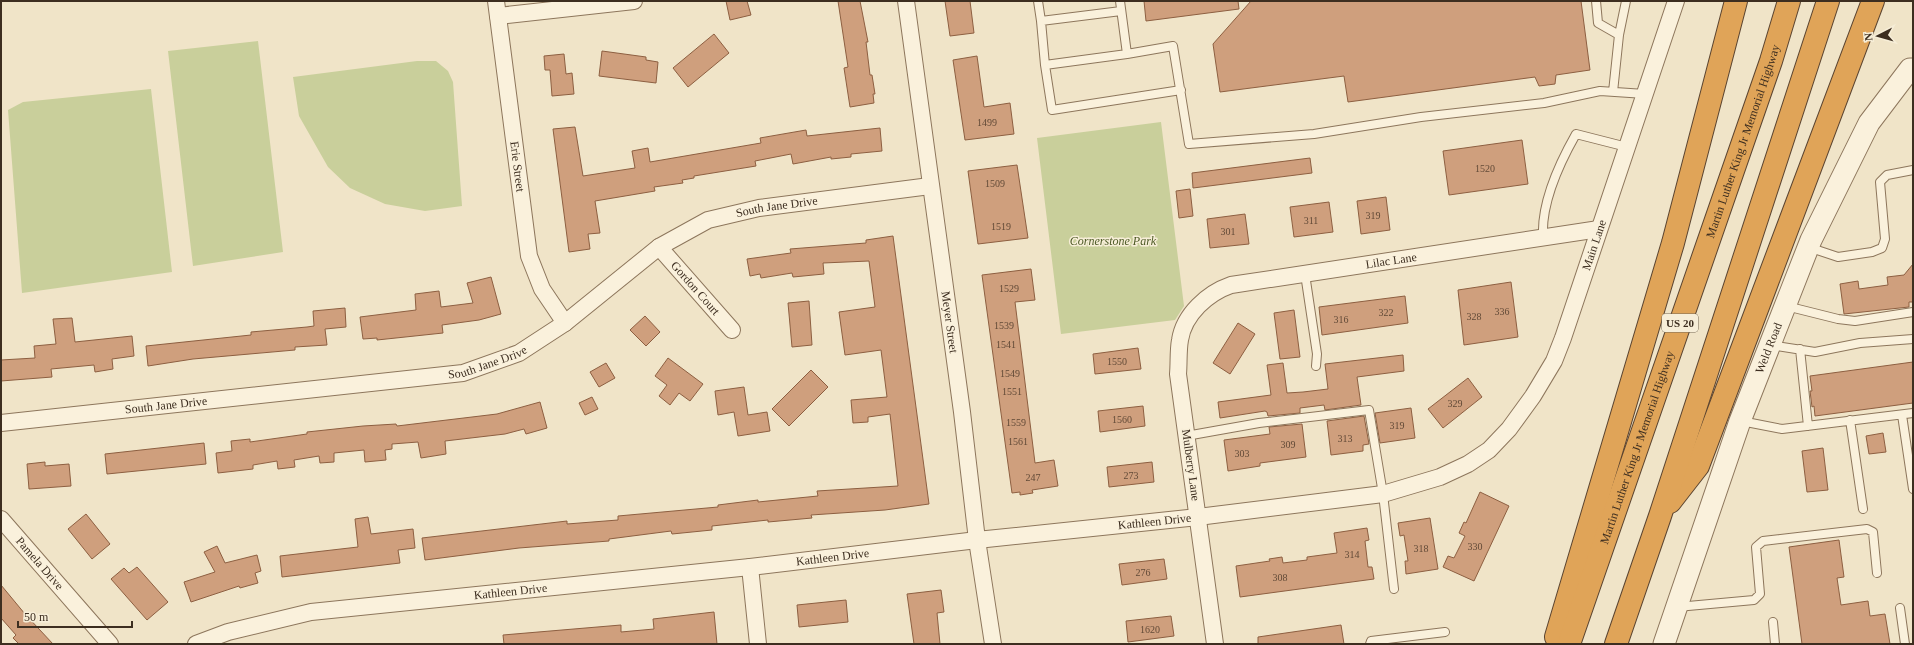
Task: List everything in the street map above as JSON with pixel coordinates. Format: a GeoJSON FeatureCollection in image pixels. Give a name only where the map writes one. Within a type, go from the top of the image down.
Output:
{"type":"FeatureCollection","features":[{"type":"Feature","properties":{"kind":"highway"},"geometry":{"type":"LineString","coordinates":[[1554,644],[1673,243],[1736,1]]}},
{"type":"Feature","properties":{"kind":"highway","name":"Martin Luther King Jr Memorial Highway"},"geometry":{"type":"LineString","coordinates":[[1569,644],[1771,61],[1789,1]]}},
{"type":"Feature","properties":{"kind":"highway"},"geometry":{"type":"LineString","coordinates":[[1616,644],[1660,516],[1828,1]]}},
{"type":"Feature","properties":{"kind":"highway"},"geometry":{"type":"LineString","coordinates":[[1660,516],[1698,466],[1873,1]]}},
{"type":"Feature","properties":{"kind":"street"},"geometry":{"type":"LineString","coordinates":[[497,8],[634,1]]}},
{"type":"Feature","properties":{"kind":"street","name":"Meyer Street"},"geometry":{"type":"LineString","coordinates":[[906,1],[992,644]]}},
{"type":"Feature","properties":{"kind":"street","name":"Main Lane"},"geometry":{"type":"LineString","coordinates":[[1468,464],[1489,450],[1509,429],[1533,396],[1551,366],[1563,338],[1676,1]]}},
{"type":"Feature","properties":{"kind":"street","name":"Erie Street"},"geometry":{"type":"LineString","coordinates":[[497,8],[529,256],[542,289],[565,323]]}},
{"type":"Feature","properties":{"kind":"street","name":"Weld Road"},"geometry":{"type":"LineString","coordinates":[[1664,644],[1740,420],[1808,247],[1839,181],[1869,124],[1911,69]]}},
{"type":"Feature","properties":{"kind":"street","name":"South Jane Drive"},"geometry":{"type":"LineString","coordinates":[[1,423],[463,372],[519,353],[565,323],[659,247],[708,220],[734,213],[930,186]]}},
{"type":"Feature","properties":{"kind":"street","name":"Lilac Lane"},"geometry":{"type":"LineString","coordinates":[[1193,313],[1203,301],[1220,289],[1231,285],[1599,229]]}},
{"type":"Feature","properties":{"kind":"street","name":"Gordon Court"},"geometry":{"type":"LineString","coordinates":[[659,247],[732,330]]}},
{"type":"Feature","properties":{"kind":"street","name":"Mulberry Lane"},"geometry":{"type":"LineString","coordinates":[[1193,313],[1180,338],[1178,374],[1215,644]]}},
{"type":"Feature","properties":{"kind":"street","name":"Kathleen Drive"},"geometry":{"type":"LineString","coordinates":[[196,644],[228,632],[311,612],[750,567],[977,540],[1198,517],[1383,494],[1440,477],[1468,464]]}},
{"type":"Feature","properties":{"kind":"street","name":"Pamela Drive"},"geometry":{"type":"LineString","coordinates":[[1,519],[110,644]]}},
{"type":"Feature","properties":{"kind":"street"},"geometry":{"type":"LineString","coordinates":[[750,567],[758,644]]}},
{"type":"Feature","properties":{"kind":"lane"},"geometry":{"type":"LineString","coordinates":[[1038,1],[1045,65],[1052,110],[1181,90]]}},
{"type":"Feature","properties":{"kind":"lane"},"geometry":{"type":"LineString","coordinates":[[1120,1],[1127,54]]}},
{"type":"Feature","properties":{"kind":"lane"},"geometry":{"type":"LineString","coordinates":[[1596,1],[1598,23],[1619,35]]}},
{"type":"Feature","properties":{"kind":"lane"},"geometry":{"type":"LineString","coordinates":[[1613,92],[1619,35],[1626,1]]}},
{"type":"Feature","properties":{"kind":"lane"},"geometry":{"type":"LineString","coordinates":[[1041,21],[1121,12]]}},
{"type":"Feature","properties":{"kind":"lane"},"geometry":{"type":"LineString","coordinates":[[1045,65],[1174,46],[1189,144],[1314,134],[1420,117],[1544,103],[1600,91],[1645,94]]}},
{"type":"Feature","properties":{"kind":"lane"},"geometry":{"type":"LineString","coordinates":[[1543,238],[1542,222],[1553,184],[1564,154],[1576,134],[1627,147]]}},
{"type":"Feature","properties":{"kind":"lane"},"geometry":{"type":"LineString","coordinates":[[1808,247],[1838,257],[1872,252],[1882,248],[1885,239],[1880,182],[1887,175],[1913,170]]}},
{"type":"Feature","properties":{"kind":"lane"},"geometry":{"type":"LineString","coordinates":[[1305,274],[1317,354],[1316,366]]}},
{"type":"Feature","properties":{"kind":"lane"},"geometry":{"type":"LineString","coordinates":[[1786,306],[1838,319],[1855,321],[1913,312]]}},
{"type":"Feature","properties":{"kind":"lane"},"geometry":{"type":"LineString","coordinates":[[1770,345],[1816,352],[1860,343],[1913,339]]}},
{"type":"Feature","properties":{"kind":"lane"},"geometry":{"type":"LineString","coordinates":[[1800,349],[1808,426]]}},
{"type":"Feature","properties":{"kind":"lane"},"geometry":{"type":"LineString","coordinates":[[1186,436],[1259,424],[1369,410],[1383,494],[1394,589]]}},
{"type":"Feature","properties":{"kind":"lane"},"geometry":{"type":"LineString","coordinates":[[1740,420],[1782,429],[1913,413]]}},
{"type":"Feature","properties":{"kind":"lane"},"geometry":{"type":"LineString","coordinates":[[1902,414],[1913,489]]}},
{"type":"Feature","properties":{"kind":"lane"},"geometry":{"type":"LineString","coordinates":[[1850,420],[1863,508]]}},
{"type":"Feature","properties":{"kind":"lane"},"geometry":{"type":"LineString","coordinates":[[1676,607],[1754,600],[1760,594],[1756,547],[1763,541],[1867,529],[1873,532],[1877,572]]}},
{"type":"Feature","properties":{"kind":"lane"},"geometry":{"type":"LineString","coordinates":[[1900,608],[1905,644]]}},
{"type":"Feature","properties":{"kind":"lane"},"geometry":{"type":"LineString","coordinates":[[1773,622],[1775,644]]}},
{"type":"Feature","properties":{"kind":"lane"},"geometry":{"type":"LineString","coordinates":[[1370,644],[1371,641],[1445,632]]}},
{"type":"Feature","properties":{"kind":"green space"},"geometry":{"type":"Polygon","coordinates":[[[258,41],[283,252],[193,266],[168,51],[258,41]]]}},
{"type":"Feature","properties":{"kind":"green space"},"geometry":{"type":"Polygon","coordinates":[[[417,61],[436,61],[448,71],[453,82],[462,206],[425,211],[385,204],[350,188],[328,167],[299,116],[293,77],[417,61]]]}},
{"type":"Feature","properties":{"kind":"green space"},"geometry":{"type":"Polygon","coordinates":[[[151,89],[172,272],[22,293],[8,110],[23,102],[151,89]]]}},
{"type":"Feature","properties":{"kind":"green space","name":"Cornerstone Park"},"geometry":{"type":"Polygon","coordinates":[[[1161,122],[1184,306],[1175,320],[1061,334],[1037,138],[1161,122]]]}},
{"type":"Feature","properties":{"kind":"building"},"geometry":{"type":"Polygon","coordinates":[[[726,1],[747,1],[751,15],[730,20],[726,1]]]}},
{"type":"Feature","properties":{"kind":"building"},"geometry":{"type":"Polygon","coordinates":[[[838,1],[860,1],[868,42],[866,42],[870,75],[872,75],[875,94],[873,94],[874,103],[850,107],[844,68],[848,67],[838,1]]]}},
{"type":"Feature","properties":{"kind":"building"},"geometry":{"type":"Polygon","coordinates":[[[945,1],[970,1],[974,33],[950,36],[945,1]]]}},
{"type":"Feature","properties":{"kind":"building"},"geometry":{"type":"Polygon","coordinates":[[[1144,1],[1238,1],[1239,9],[1146,21],[1144,1]]]}},
{"type":"Feature","properties":{"kind":"building"},"geometry":{"type":"Polygon","coordinates":[[[1251,1],[1581,1],[1590,70],[1556,75],[1555,84],[1539,86],[1535,77],[1348,102],[1344,76],[1220,92],[1213,44],[1251,1]]]}},
{"type":"Feature","properties":{"kind":"building"},"geometry":{"type":"Polygon","coordinates":[[[714,34],[729,53],[688,87],[673,68],[714,34]]]}},
{"type":"Feature","properties":{"kind":"building"},"geometry":{"type":"Polygon","coordinates":[[[602,51],[646,57],[646,60],[658,62],[656,83],[599,76],[602,51]]]}},
{"type":"Feature","properties":{"kind":"building"},"geometry":{"type":"Polygon","coordinates":[[[564,54],[566,74],[572,73],[574,94],[552,96],[550,70],[545,70],[544,56],[564,54]]]}},
{"type":"Feature","properties":{"kind":"building"},"geometry":{"type":"Polygon","coordinates":[[[977,56],[984,107],[1010,103],[1014,134],[965,140],[953,60],[977,56]]]}},
{"type":"Feature","properties":{"kind":"building"},"geometry":{"type":"Polygon","coordinates":[[[575,127],[583,176],[635,168],[632,151],[648,148],[650,162],[761,143],[760,138],[806,130],[807,136],[880,128],[882,151],[851,154],[851,157],[831,159],[831,157],[793,164],[791,154],[755,161],[756,166],[694,176],[694,178],[682,180],[683,183],[654,187],[655,191],[595,201],[600,233],[588,234],[590,249],[569,252],[553,129],[575,127]]]}},
{"type":"Feature","properties":{"kind":"building"},"geometry":{"type":"Polygon","coordinates":[[[1522,140],[1528,184],[1449,195],[1443,151],[1522,140]]]}},
{"type":"Feature","properties":{"kind":"building"},"geometry":{"type":"Polygon","coordinates":[[[1310,158],[1312,173],[1193,188],[1192,173],[1310,158]]]}},
{"type":"Feature","properties":{"kind":"building"},"geometry":{"type":"Polygon","coordinates":[[[1017,165],[1028,238],[978,244],[968,171],[1017,165]]]}},
{"type":"Feature","properties":{"kind":"building"},"geometry":{"type":"Polygon","coordinates":[[[1190,189],[1193,216],[1179,218],[1176,191],[1190,189]]]}},
{"type":"Feature","properties":{"kind":"building"},"geometry":{"type":"Polygon","coordinates":[[[1386,197],[1390,230],[1361,234],[1357,201],[1386,197]]]}},
{"type":"Feature","properties":{"kind":"building"},"geometry":{"type":"Polygon","coordinates":[[[1329,202],[1333,232],[1294,237],[1290,207],[1329,202]]]}},
{"type":"Feature","properties":{"kind":"building"},"geometry":{"type":"Polygon","coordinates":[[[1245,214],[1249,244],[1210,248],[1207,219],[1245,214]]]}},
{"type":"Feature","properties":{"kind":"building"},"geometry":{"type":"Polygon","coordinates":[[[893,236],[929,504],[885,510],[811,515],[812,518],[768,522],[768,520],[712,526],[712,530],[672,534],[671,531],[609,539],[609,541],[519,548],[425,560],[422,538],[567,521],[567,524],[618,520],[618,516],[718,507],[718,505],[758,500],[758,502],[818,496],[817,491],[898,486],[890,414],[868,417],[868,422],[853,423],[851,400],[887,397],[881,350],[845,355],[839,312],[875,307],[869,261],[823,263],[824,274],[793,277],[792,273],[761,278],[760,274],[750,276],[747,259],[791,253],[790,249],[866,243],[866,240],[893,236]]]}},
{"type":"Feature","properties":{"kind":"building"},"geometry":{"type":"Polygon","coordinates":[[[1913,264],[1913,302],[1909,302],[1909,307],[1844,314],[1840,284],[1858,281],[1859,289],[1888,285],[1887,277],[1904,275],[1913,264]]]}},
{"type":"Feature","properties":{"kind":"building"},"geometry":{"type":"Polygon","coordinates":[[[1031,269],[1035,300],[1015,302],[1035,463],[1054,460],[1058,486],[1032,490],[1033,493],[1020,495],[1020,492],[1012,493],[982,275],[1031,269]]]}},
{"type":"Feature","properties":{"kind":"building"},"geometry":{"type":"Polygon","coordinates":[[[491,277],[501,314],[479,320],[442,325],[443,333],[377,340],[377,338],[363,339],[360,317],[416,310],[415,294],[439,291],[441,307],[473,303],[467,283],[491,277]]]}},
{"type":"Feature","properties":{"kind":"building"},"geometry":{"type":"Polygon","coordinates":[[[1511,282],[1518,337],[1464,345],[1458,290],[1511,282]]]}},
{"type":"Feature","properties":{"kind":"building"},"geometry":{"type":"Polygon","coordinates":[[[1405,296],[1408,323],[1322,335],[1319,307],[1405,296]]]}},
{"type":"Feature","properties":{"kind":"building"},"geometry":{"type":"Polygon","coordinates":[[[809,301],[812,345],[792,347],[788,303],[809,301]]]}},
{"type":"Feature","properties":{"kind":"building"},"geometry":{"type":"Polygon","coordinates":[[[345,308],[346,327],[325,329],[327,345],[295,347],[295,350],[193,359],[148,366],[146,346],[251,335],[251,332],[314,326],[313,311],[345,308]]]}},
{"type":"Feature","properties":{"kind":"building"},"geometry":{"type":"Polygon","coordinates":[[[1294,310],[1300,357],[1280,359],[1274,313],[1294,310]]]}},
{"type":"Feature","properties":{"kind":"building"},"geometry":{"type":"Polygon","coordinates":[[[645,316],[660,332],[646,346],[630,330],[645,316]]]}},
{"type":"Feature","properties":{"kind":"building"},"geometry":{"type":"Polygon","coordinates":[[[72,318],[75,342],[132,336],[134,356],[112,359],[113,369],[95,372],[94,365],[51,369],[52,377],[1,381],[1,360],[35,358],[34,346],[56,344],[53,319],[72,318]]]}},
{"type":"Feature","properties":{"kind":"building"},"geometry":{"type":"Polygon","coordinates":[[[1238,323],[1255,334],[1230,374],[1213,363],[1238,323]]]}},
{"type":"Feature","properties":{"kind":"building"},"geometry":{"type":"Polygon","coordinates":[[[1138,348],[1141,369],[1095,374],[1093,354],[1138,348]]]}},
{"type":"Feature","properties":{"kind":"building"},"geometry":{"type":"Polygon","coordinates":[[[1403,355],[1404,371],[1357,377],[1361,405],[1325,410],[1324,405],[1300,408],[1300,413],[1268,416],[1267,412],[1265,411],[1220,418],[1218,402],[1271,395],[1267,365],[1283,363],[1287,393],[1303,392],[1328,389],[1325,364],[1403,355]]]}},
{"type":"Feature","properties":{"kind":"building"},"geometry":{"type":"Polygon","coordinates":[[[668,358],[703,384],[690,401],[679,393],[670,405],[659,396],[667,385],[655,376],[668,358]]]}},
{"type":"Feature","properties":{"kind":"building"},"geometry":{"type":"Polygon","coordinates":[[[1913,362],[1913,403],[1815,416],[1810,391],[1812,391],[1810,376],[1913,362]]]}},
{"type":"Feature","properties":{"kind":"building"},"geometry":{"type":"Polygon","coordinates":[[[606,363],[615,378],[599,387],[590,372],[606,363]]]}},
{"type":"Feature","properties":{"kind":"building"},"geometry":{"type":"Polygon","coordinates":[[[811,370],[828,387],[789,426],[772,409],[811,370]]]}},
{"type":"Feature","properties":{"kind":"building"},"geometry":{"type":"Polygon","coordinates":[[[1468,378],[1482,397],[1443,428],[1428,409],[1468,378]]]}},
{"type":"Feature","properties":{"kind":"building"},"geometry":{"type":"Polygon","coordinates":[[[744,387],[748,415],[767,412],[770,431],[738,436],[734,412],[718,415],[715,391],[744,387]]]}},
{"type":"Feature","properties":{"kind":"building"},"geometry":{"type":"Polygon","coordinates":[[[592,397],[598,409],[585,415],[579,403],[592,397]]]}},
{"type":"Feature","properties":{"kind":"building"},"geometry":{"type":"Polygon","coordinates":[[[540,402],[547,428],[526,434],[524,429],[505,434],[445,441],[446,454],[421,458],[418,442],[392,444],[392,449],[385,450],[386,460],[365,462],[364,450],[334,453],[334,462],[320,463],[319,456],[294,460],[295,467],[278,469],[277,461],[253,465],[253,469],[218,473],[216,453],[232,451],[231,441],[250,439],[250,442],[307,434],[307,432],[363,426],[396,424],[397,426],[497,414],[540,402]]]}},
{"type":"Feature","properties":{"kind":"building"},"geometry":{"type":"Polygon","coordinates":[[[1143,406],[1145,426],[1100,432],[1098,411],[1143,406]]]}},
{"type":"Feature","properties":{"kind":"building"},"geometry":{"type":"Polygon","coordinates":[[[1411,408],[1415,438],[1380,443],[1375,413],[1411,408]]]}},
{"type":"Feature","properties":{"kind":"building"},"geometry":{"type":"Polygon","coordinates":[[[1364,416],[1369,444],[1363,445],[1363,451],[1331,455],[1327,421],[1364,416]]]}},
{"type":"Feature","properties":{"kind":"building"},"geometry":{"type":"Polygon","coordinates":[[[1302,424],[1306,457],[1260,463],[1260,466],[1228,471],[1224,440],[1270,434],[1269,427],[1302,424]]]}},
{"type":"Feature","properties":{"kind":"building"},"geometry":{"type":"Polygon","coordinates":[[[1883,433],[1886,452],[1869,454],[1866,436],[1883,433]]]}},
{"type":"Feature","properties":{"kind":"building"},"geometry":{"type":"Polygon","coordinates":[[[204,443],[206,464],[107,474],[105,454],[204,443]]]}},
{"type":"Feature","properties":{"kind":"building"},"geometry":{"type":"Polygon","coordinates":[[[1823,448],[1828,490],[1807,492],[1802,451],[1823,448]]]}},
{"type":"Feature","properties":{"kind":"building"},"geometry":{"type":"Polygon","coordinates":[[[45,462],[45,466],[69,464],[71,486],[29,489],[27,464],[45,462]]]}},
{"type":"Feature","properties":{"kind":"building"},"geometry":{"type":"Polygon","coordinates":[[[1152,462],[1154,482],[1109,487],[1107,467],[1152,462]]]}},
{"type":"Feature","properties":{"kind":"building"},"geometry":{"type":"Polygon","coordinates":[[[1480,492],[1509,506],[1474,581],[1443,567],[1448,556],[1454,558],[1465,536],[1459,533],[1464,522],[1466,523],[1480,492]]]}},
{"type":"Feature","properties":{"kind":"building"},"geometry":{"type":"Polygon","coordinates":[[[86,514],[110,544],[92,559],[68,529],[86,514]]]}},
{"type":"Feature","properties":{"kind":"building"},"geometry":{"type":"Polygon","coordinates":[[[368,517],[371,534],[413,529],[415,548],[398,550],[400,563],[282,577],[280,556],[358,547],[355,519],[368,517]]]}},
{"type":"Feature","properties":{"kind":"building"},"geometry":{"type":"Polygon","coordinates":[[[1430,518],[1438,569],[1406,574],[1405,561],[1408,561],[1404,535],[1400,536],[1398,523],[1430,518]]]}},
{"type":"Feature","properties":{"kind":"building"},"geometry":{"type":"Polygon","coordinates":[[[1367,528],[1369,540],[1365,541],[1368,567],[1372,567],[1374,579],[1240,597],[1236,566],[1270,561],[1269,559],[1282,557],[1283,563],[1307,560],[1307,557],[1337,553],[1334,533],[1367,528]]]}},
{"type":"Feature","properties":{"kind":"building"},"geometry":{"type":"Polygon","coordinates":[[[1839,540],[1844,577],[1837,578],[1841,605],[1868,601],[1870,616],[1885,614],[1890,644],[1802,644],[1789,547],[1839,540]]]}},
{"type":"Feature","properties":{"kind":"building"},"geometry":{"type":"Polygon","coordinates":[[[217,546],[225,563],[257,555],[261,571],[255,573],[258,583],[240,588],[239,586],[191,602],[184,582],[215,572],[204,552],[217,546]]]}},
{"type":"Feature","properties":{"kind":"building"},"geometry":{"type":"Polygon","coordinates":[[[1164,559],[1167,579],[1122,585],[1119,564],[1164,559]]]}},
{"type":"Feature","properties":{"kind":"building"},"geometry":{"type":"Polygon","coordinates":[[[137,567],[168,602],[147,620],[111,579],[124,568],[129,573],[137,567]]]}},
{"type":"Feature","properties":{"kind":"building"},"geometry":{"type":"Polygon","coordinates":[[[1,585],[53,644],[19,644],[13,638],[16,635],[1,618],[1,585]]]}},
{"type":"Feature","properties":{"kind":"building"},"geometry":{"type":"Polygon","coordinates":[[[941,590],[944,612],[937,613],[940,644],[914,644],[907,594],[941,590]]]}},
{"type":"Feature","properties":{"kind":"building"},"geometry":{"type":"Polygon","coordinates":[[[846,600],[848,622],[799,627],[797,605],[846,600]]]}},
{"type":"Feature","properties":{"kind":"building"},"geometry":{"type":"Polygon","coordinates":[[[714,612],[717,644],[504,644],[503,635],[621,625],[621,632],[654,629],[653,619],[714,612]]]}},
{"type":"Feature","properties":{"kind":"building"},"geometry":{"type":"Polygon","coordinates":[[[1171,616],[1174,636],[1128,642],[1126,621],[1171,616]]]}},
{"type":"Feature","properties":{"kind":"building"},"geometry":{"type":"Polygon","coordinates":[[[1341,625],[1344,644],[1258,644],[1258,637],[1341,625]]]}}]}
